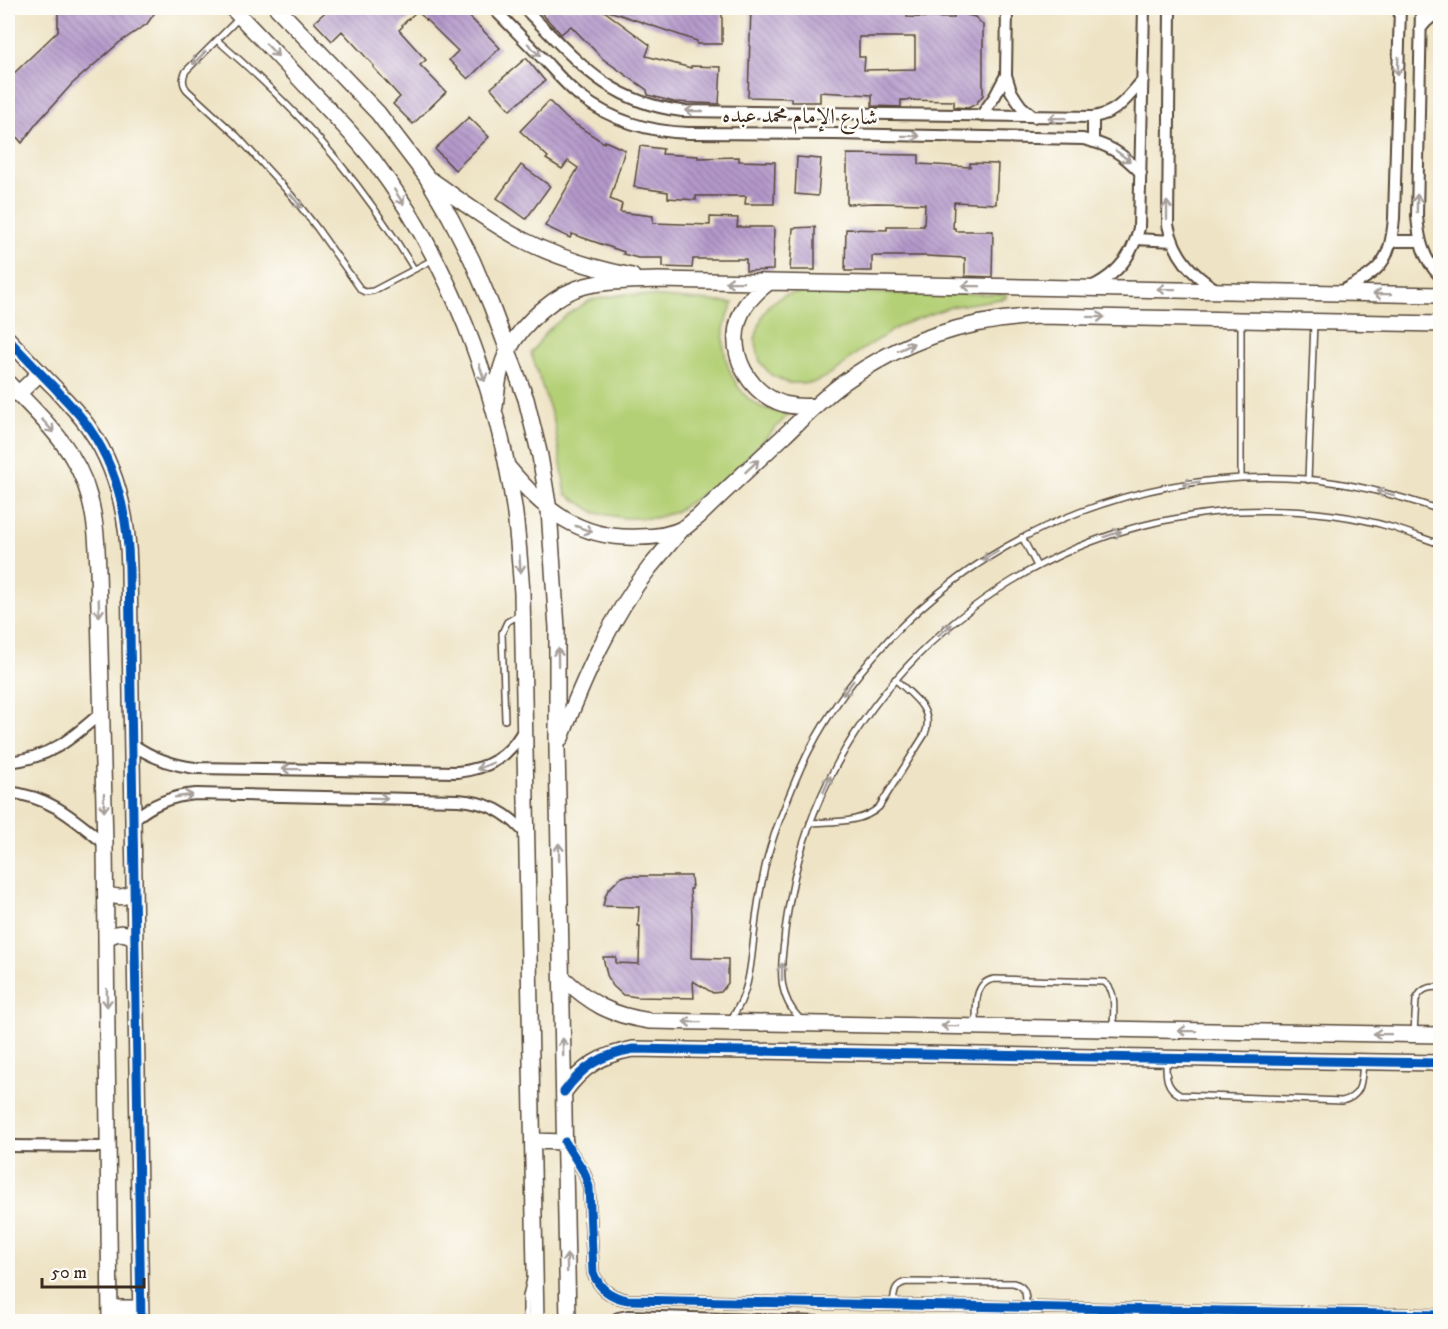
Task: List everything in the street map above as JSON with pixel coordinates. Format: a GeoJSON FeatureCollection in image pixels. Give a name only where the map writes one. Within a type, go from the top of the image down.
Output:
{"type":"FeatureCollection","features":[{"type":"Feature","properties":{"kind":"main road"},"geometry":{"type":"LineString","coordinates":[[277,8],[378,113],[426,176],[472,260],[491,304],[534,427],[549,510],[557,628],[557,747],[568,1322]]}},
{"type":"Feature","properties":{"kind":"main road"},"geometry":{"type":"LineString","coordinates":[[236,12],[350,132],[373,160],[414,221],[435,258],[463,319],[494,410],[507,466],[519,550],[523,613],[536,1322]]}},
{"type":"Feature","properties":{"kind":"main road"},"geometry":{"type":"LineString","coordinates":[[426,176],[491,222],[547,252],[576,263],[658,280]]}},
{"type":"Feature","properties":{"kind":"main road"},"geometry":{"type":"LineString","coordinates":[[494,410],[500,372],[508,350],[525,327],[544,308],[566,293],[583,286],[601,283],[658,280],[1440,295]]}},
{"type":"Feature","properties":{"kind":"main road"},"geometry":{"type":"LineString","coordinates":[[768,283],[751,298],[740,317],[736,332],[739,361],[746,376],[769,398],[800,407],[816,406]]}},
{"type":"Feature","properties":{"kind":"main road"},"geometry":{"type":"LineString","coordinates":[[557,747],[584,680],[611,627],[650,567],[684,528],[816,406],[841,384],[891,353],[938,334],[978,323],[1039,316],[1440,324]]}},
{"type":"Feature","properties":{"kind":"main road"},"geometry":{"type":"LineString","coordinates":[[9,343],[40,373],[75,410],[99,443],[109,461],[122,500],[128,534],[143,1316],[110,1315],[106,894],[96,531],[89,495],[80,470],[52,429],[13,388],[40,373]]}},
{"type":"Feature","properties":{"kind":"main road"},"geometry":{"type":"LineString","coordinates":[[507,466],[549,510],[584,530],[604,536],[624,538],[665,534],[684,528]]}},
{"type":"Feature","properties":{"kind":"main road"},"geometry":{"type":"LineString","coordinates":[[106,894],[123,897],[134,893]]}},
{"type":"Feature","properties":{"kind":"main road"},"geometry":{"type":"LineString","coordinates":[[106,939],[120,933],[134,938]]}},
{"type":"Feature","properties":{"kind":"main road"},"geometry":{"type":"LineString","coordinates":[[562,977],[593,1003],[611,1012],[650,1021],[1440,1035]]}},
{"type":"Feature","properties":{"kind":"main road"},"geometry":{"type":"LineString","coordinates":[[1274,1032],[1274,1060]]}},
{"type":"Feature","properties":{"kind":"main road"},"geometry":{"type":"LineString","coordinates":[[564,1092],[580,1073],[600,1058],[633,1049],[1440,1063]]}},
{"type":"Feature","properties":{"kind":"main road"},"geometry":{"type":"LineString","coordinates":[[533,1142],[564,1142]]}},
{"type":"Feature","properties":{"kind":"street","name":"شارع الإمام محمد عبده"},"geometry":{"type":"LineString","coordinates":[[493,8],[580,96],[624,121],[656,130],[689,133],[1073,139],[1102,144],[1120,153],[1141,173]]}},
{"type":"Feature","properties":{"kind":"street","name":"شارع الإمام محمد عبده"},"geometry":{"type":"LineString","coordinates":[[525,8],[596,77],[622,94],[651,106],[682,111],[1093,117],[1102,116],[1120,106],[1143,80]]}},
{"type":"Feature","properties":{"kind":"street"},"geometry":{"type":"LineString","coordinates":[[1088,288],[1109,277],[1118,269],[1126,260],[1136,239],[1140,216],[1144,8]]}},
{"type":"Feature","properties":{"kind":"street"},"geometry":{"type":"LineString","coordinates":[[1170,8],[1168,225],[1183,261],[1193,273],[1218,290]]}},
{"type":"Feature","properties":{"kind":"street"},"geometry":{"type":"LineString","coordinates":[[1338,293],[1374,272],[1384,259],[1391,241],[1394,218],[1400,8]]}},
{"type":"Feature","properties":{"kind":"street"},"geometry":{"type":"LineString","coordinates":[[1421,8],[1417,216],[1420,241],[1427,260],[1440,276]]}},
{"type":"Feature","properties":{"kind":"street"},"geometry":{"type":"LineString","coordinates":[[1005,10],[1006,75],[1016,99],[1034,117]]}},
{"type":"Feature","properties":{"kind":"street"},"geometry":{"type":"LineString","coordinates":[[1420,30],[1440,10]]}},
{"type":"Feature","properties":{"kind":"street"},"geometry":{"type":"LineString","coordinates":[[981,116],[1006,75]]}},
{"type":"Feature","properties":{"kind":"street"},"geometry":{"type":"LineString","coordinates":[[1093,117],[1093,142]]}},
{"type":"Feature","properties":{"kind":"street"},"geometry":{"type":"LineString","coordinates":[[1136,239],[1173,241]]}},
{"type":"Feature","properties":{"kind":"street"},"geometry":{"type":"LineString","coordinates":[[1391,241],[1420,241]]}},
{"type":"Feature","properties":{"kind":"street"},"geometry":{"type":"LineString","coordinates":[[8,762],[42,755],[61,746],[102,712]]}},
{"type":"Feature","properties":{"kind":"street"},"geometry":{"type":"LineString","coordinates":[[132,744],[168,763],[195,768],[457,772],[476,770],[493,763],[512,747],[526,726]]}},
{"type":"Feature","properties":{"kind":"street"},"geometry":{"type":"LineString","coordinates":[[8,792],[42,800],[61,810],[105,844]]}},
{"type":"Feature","properties":{"kind":"street"},"geometry":{"type":"LineString","coordinates":[[133,820],[147,809],[164,801],[196,794],[458,800],[484,804],[496,809],[508,816],[527,835]]}},
{"type":"Feature","properties":{"kind":"street"},"geometry":{"type":"LineString","coordinates":[[564,1142],[584,1172],[590,1187],[593,1273],[602,1289],[618,1299],[1087,1308],[1385,1318],[1440,1315]]}},
{"type":"Feature","properties":{"kind":"street"},"geometry":{"type":"LineString","coordinates":[[8,1146],[108,1147]]}},
{"type":"Feature","properties":{"kind":"street"},"geometry":{"type":"LineString","coordinates":[[628,1300],[628,1316]]}},
{"type":"Feature","properties":{"kind":"street"},"geometry":{"type":"LineString","coordinates":[[1087,1308],[1087,1322]]}},
{"type":"Feature","properties":{"kind":"street"},"geometry":{"type":"LineString","coordinates":[[612,1322],[628,1316],[821,1322]]}},
{"type":"Feature","properties":{"kind":"lane"},"geometry":{"type":"LineString","coordinates":[[236,12],[217,40],[183,75],[183,83],[187,90],[237,136],[279,181],[317,228],[361,290],[373,291],[435,258]]}},
{"type":"Feature","properties":{"kind":"lane"},"geometry":{"type":"LineString","coordinates":[[217,40],[278,95],[337,159],[389,229],[414,269]]}},
{"type":"Feature","properties":{"kind":"lane"},"geometry":{"type":"LineString","coordinates":[[1241,320],[1241,478]]}},
{"type":"Feature","properties":{"kind":"lane"},"geometry":{"type":"LineString","coordinates":[[1308,480],[1314,322]]}},
{"type":"Feature","properties":{"kind":"lane"},"geometry":{"type":"LineString","coordinates":[[728,1022],[747,988],[757,911],[766,865],[780,819],[797,775],[819,733],[852,683],[874,655],[943,589],[981,561],[1022,537],[1064,518],[1150,490],[1196,482],[1241,478],[1308,480],[1359,487],[1410,499],[1440,510]]}},
{"type":"Feature","properties":{"kind":"lane"},"geometry":{"type":"LineString","coordinates":[[804,1023],[796,1015],[784,994],[781,971],[786,921],[795,871],[810,823],[832,772],[861,724],[895,679],[938,635],[985,597],[1037,566],[1085,544],[1134,528],[1185,516],[1237,511],[1289,511],[1341,516],[1392,528],[1440,544]]}},
{"type":"Feature","properties":{"kind":"lane"},"geometry":{"type":"LineString","coordinates":[[1022,537],[1037,566]]}},
{"type":"Feature","properties":{"kind":"lane"},"geometry":{"type":"LineString","coordinates":[[505,720],[502,633],[507,622],[523,613]]}},
{"type":"Feature","properties":{"kind":"lane"},"geometry":{"type":"LineString","coordinates":[[810,823],[853,820],[874,812],[925,734],[928,727],[926,712],[895,679]]}},
{"type":"Feature","properties":{"kind":"lane"},"geometry":{"type":"LineString","coordinates":[[976,1027],[980,987],[988,980],[1005,979],[1104,982],[1108,984],[1112,992],[1113,1029]]}},
{"type":"Feature","properties":{"kind":"lane"},"geometry":{"type":"LineString","coordinates":[[1414,1035],[1418,995],[1426,988],[1440,987]]}},
{"type":"Feature","properties":{"kind":"lane"},"geometry":{"type":"LineString","coordinates":[[1166,1058],[1167,1081],[1174,1092],[1180,1095],[1342,1101],[1358,1091],[1361,1085],[1363,1062]]}},
{"type":"Feature","properties":{"kind":"lane"},"geometry":{"type":"LineString","coordinates":[[526,1322],[527,1288],[535,1270]]}},
{"type":"Feature","properties":{"kind":"lane"},"geometry":{"type":"LineString","coordinates":[[893,1305],[895,1288],[902,1282],[1013,1283],[1024,1290],[1026,1307]]}},
{"type":"Feature","properties":{"kind":"green space"},"geometry":{"type":"Polygon","coordinates":[[[802,292],[1006,294],[1006,298],[950,307],[901,325],[857,353],[830,375],[812,383],[788,383],[771,375],[760,362],[755,339],[762,316],[769,305],[784,295],[802,292]]]}},
{"type":"Feature","properties":{"kind":"green space"},"geometry":{"type":"Polygon","coordinates":[[[626,294],[733,303],[724,330],[725,352],[731,374],[743,393],[752,401],[764,408],[789,414],[731,474],[675,512],[655,518],[625,518],[596,513],[566,494],[554,422],[531,353],[547,331],[569,313],[591,300],[626,294]]]}},
{"type":"Feature","properties":{"kind":"building"},"geometry":{"type":"Polygon","coordinates":[[[58,8],[158,8],[147,24],[120,42],[72,84],[22,143],[8,127],[8,79],[58,31],[58,8]]]}},
{"type":"Feature","properties":{"kind":"building"},"geometry":{"type":"Polygon","coordinates":[[[330,8],[364,8],[370,13],[376,8],[476,8],[468,15],[500,48],[468,79],[449,60],[458,51],[417,11],[399,30],[426,60],[420,65],[446,92],[413,124],[393,104],[400,97],[342,31],[332,41],[314,22],[330,8]]]}},
{"type":"Feature","properties":{"kind":"building"},"geometry":{"type":"Polygon","coordinates":[[[549,8],[600,8],[650,45],[646,56],[691,68],[691,66],[721,67],[719,104],[674,102],[648,95],[647,90],[603,59],[571,26],[561,34],[542,14],[549,8]]]}},
{"type":"Feature","properties":{"kind":"building"},"geometry":{"type":"Polygon","coordinates":[[[603,8],[722,8],[722,44],[697,44],[697,41],[603,8]]]}},
{"type":"Feature","properties":{"kind":"building"},"geometry":{"type":"Polygon","coordinates":[[[751,8],[879,11],[879,8],[908,8],[907,17],[954,18],[954,14],[964,14],[975,17],[983,25],[983,95],[976,104],[968,108],[954,107],[954,101],[901,100],[901,107],[872,106],[872,95],[820,92],[820,102],[791,102],[791,98],[748,97],[751,8]],[[859,37],[859,57],[865,57],[864,70],[915,69],[915,37],[859,37]]]}},
{"type":"Feature","properties":{"kind":"building"},"geometry":{"type":"Polygon","coordinates":[[[526,58],[545,81],[510,110],[491,88],[526,58]]]}},
{"type":"Feature","properties":{"kind":"building"},"geometry":{"type":"Polygon","coordinates":[[[549,101],[567,119],[604,143],[605,141],[625,150],[610,199],[622,204],[620,212],[653,216],[653,223],[710,225],[710,217],[738,218],[737,227],[774,227],[773,270],[746,271],[746,259],[693,259],[692,268],[663,267],[663,258],[638,258],[623,254],[624,252],[572,234],[570,238],[545,226],[578,168],[568,161],[562,169],[546,159],[548,157],[520,131],[549,101]]]}},
{"type":"Feature","properties":{"kind":"building"},"geometry":{"type":"Polygon","coordinates":[[[469,117],[489,137],[455,170],[435,149],[469,117]]]}},
{"type":"Feature","properties":{"kind":"building"},"geometry":{"type":"Polygon","coordinates":[[[640,146],[663,149],[662,154],[698,156],[698,158],[739,157],[739,161],[775,162],[774,204],[745,204],[746,196],[696,196],[696,200],[668,198],[668,192],[634,187],[640,146]]]}},
{"type":"Feature","properties":{"kind":"building"},"geometry":{"type":"Polygon","coordinates":[[[847,154],[919,155],[919,164],[970,167],[970,163],[998,164],[996,204],[954,202],[953,228],[955,231],[993,231],[992,277],[965,276],[965,258],[926,256],[872,256],[872,271],[845,271],[846,229],[887,230],[887,226],[924,226],[925,204],[847,204],[847,154]]]}},
{"type":"Feature","properties":{"kind":"building"},"geometry":{"type":"Polygon","coordinates":[[[797,157],[821,159],[818,196],[795,194],[797,157]]]}},
{"type":"Feature","properties":{"kind":"building"},"geometry":{"type":"Polygon","coordinates":[[[521,165],[550,186],[526,219],[497,198],[521,165]]]}},
{"type":"Feature","properties":{"kind":"building"},"geometry":{"type":"Polygon","coordinates":[[[815,227],[815,270],[790,270],[793,228],[815,227]]]}},
{"type":"Feature","properties":{"kind":"building"},"geometry":{"type":"Polygon","coordinates":[[[625,876],[691,876],[691,958],[728,959],[728,983],[721,992],[713,993],[693,981],[694,998],[637,997],[623,995],[613,986],[607,975],[603,957],[616,957],[616,963],[639,964],[639,907],[603,906],[608,890],[625,876]]]}},
{"type":"Feature","properties":{"kind":"cycle path"},"geometry":{"type":"LineString","coordinates":[[8,339],[85,423],[107,460],[124,512],[129,568],[141,1322]]}},
{"type":"Feature","properties":{"kind":"cycle path"},"geometry":{"type":"LineString","coordinates":[[564,1092],[578,1075],[602,1058],[633,1049],[1440,1063]]}},
{"type":"Feature","properties":{"kind":"cycle path"},"geometry":{"type":"LineString","coordinates":[[565,1142],[584,1172],[589,1187],[593,1273],[606,1291],[628,1300],[1440,1315]]}}]}
